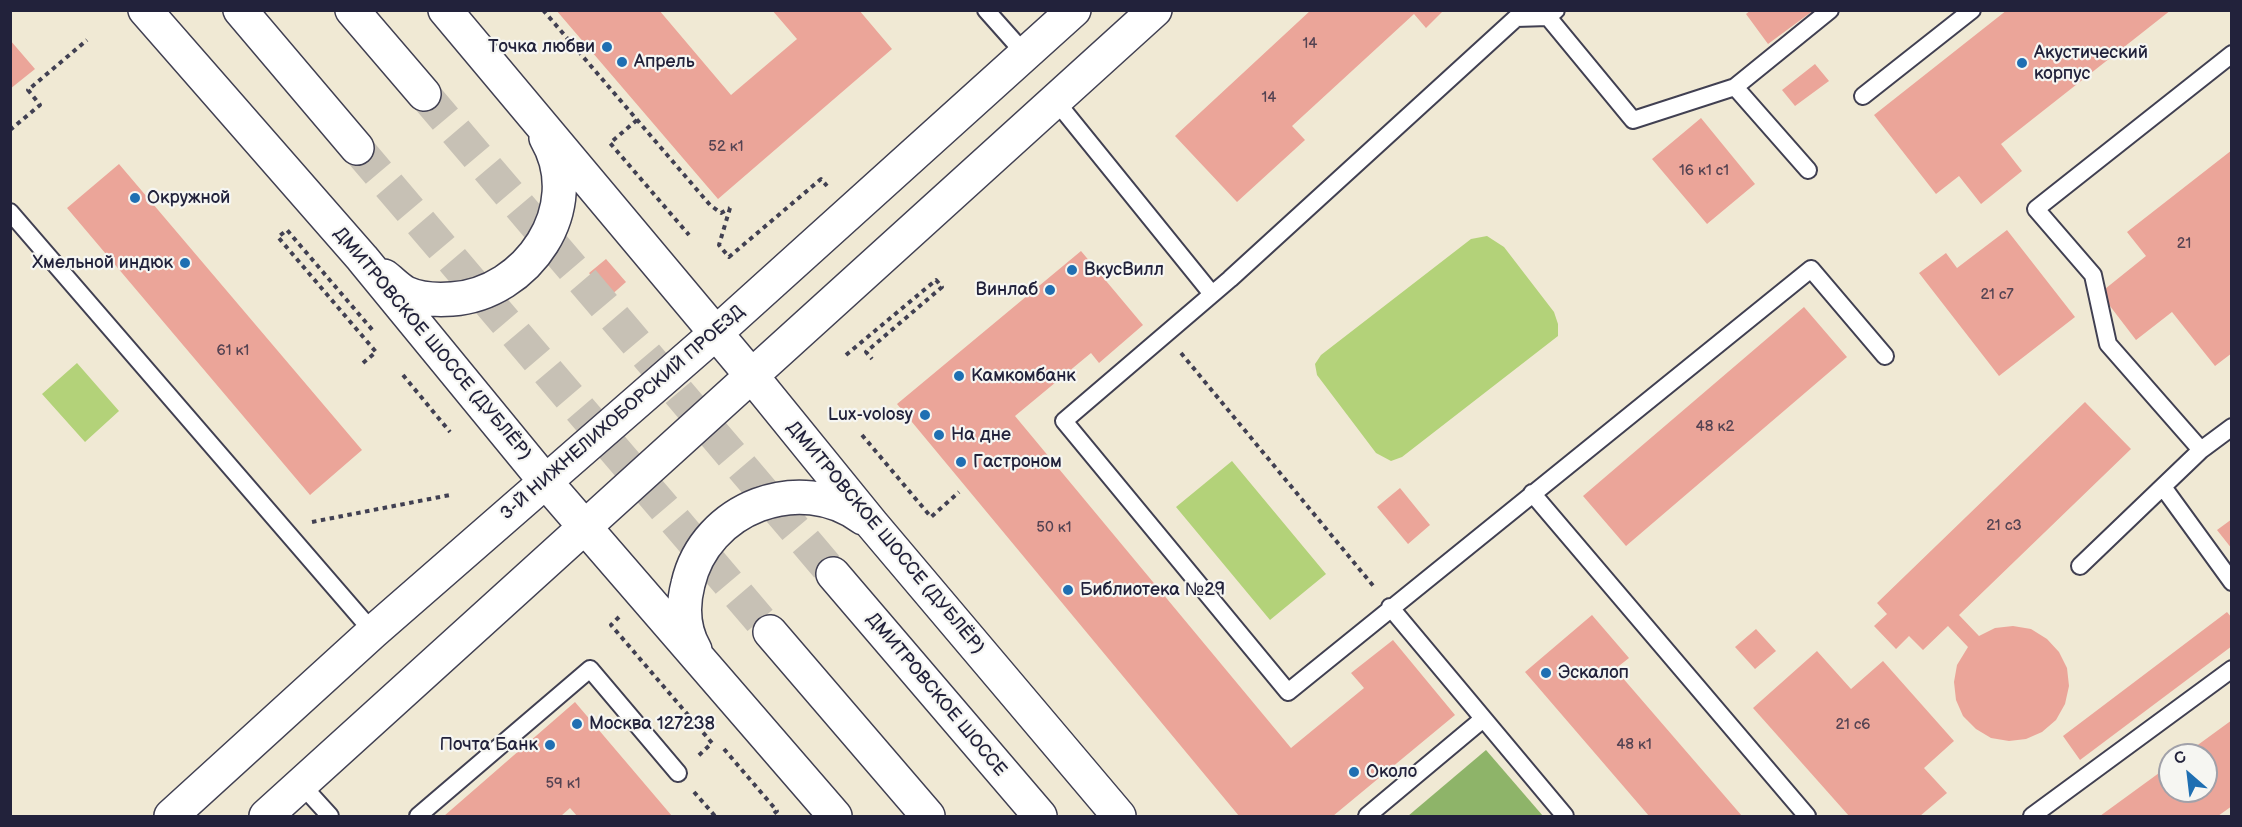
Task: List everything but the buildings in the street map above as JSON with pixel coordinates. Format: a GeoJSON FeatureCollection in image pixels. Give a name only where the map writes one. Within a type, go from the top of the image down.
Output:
{"type":"FeatureCollection","features":[{"type":"Feature","properties":{"kind":"main road","name":"ДМИТРОВСКОЕ ШОССЕ (ДУБЛЁР)"},"geometry":{"type":"LineString","coordinates":[[145,10],[362,258],[585,528],[835,816]]}},
{"type":"Feature","properties":{"kind":"main road"},"geometry":{"type":"LineString","coordinates":[[240,10],[357,148]]}},
{"type":"Feature","properties":{"kind":"main road"},"geometry":{"type":"LineString","coordinates":[[352,10],[424,94]]}},
{"type":"Feature","properties":{"kind":"main road","name":"ДМИТРОВСКОЕ ШОССЕ (ДУБЛЁР)"},"geometry":{"type":"LineString","coordinates":[[445,10],[751,375],[872,524],[1119,816]]}},
{"type":"Feature","properties":{"kind":"main road","name":"3-Й НИЖНЕЛИХОБОРСКИЙ ПРОЕЗД"},"geometry":{"type":"LineString","coordinates":[[171,816],[373,632],[716,333],[1074,10]]}},
{"type":"Feature","properties":{"kind":"main road"},"geometry":{"type":"LineString","coordinates":[[266,816],[1155,10]]}},
{"type":"Feature","properties":{"kind":"main road"},"geometry":{"type":"LineString","coordinates":[[362,258],[406,293],[426,298],[465,298],[502,285],[518,273],[532,259],[552,226],[559,186],[552,148],[532,114]]}},
{"type":"Feature","properties":{"kind":"main road"},"geometry":{"type":"LineString","coordinates":[[703,662],[687,635],[684,616],[685,595],[689,576],[698,558],[708,541],[722,526],[738,514],[756,505],[775,499],[795,497],[815,497],[834,502],[853,510],[872,524]]}},
{"type":"Feature","properties":{"kind":"main road","name":"ДМИТРОВСКОЕ ШОССЕ"},"geometry":{"type":"LineString","coordinates":[[833,574],[1040,816]]}},
{"type":"Feature","properties":{"kind":"main road"},"geometry":{"type":"LineString","coordinates":[[770,632],[928,816]]}},
{"type":"Feature","properties":{"kind":"lane"},"geometry":{"type":"LineString","coordinates":[[986,10],[1026,55]]}},
{"type":"Feature","properties":{"kind":"lane"},"geometry":{"type":"LineString","coordinates":[[1830,10],[1735,87],[1633,120],[1552,14],[1516,18],[1212,294],[1064,421],[1288,692],[1390,607],[1810,269],[1886,356]]}},
{"type":"Feature","properties":{"kind":"lane"},"geometry":{"type":"LineString","coordinates":[[1863,96],[1972,10]]}},
{"type":"Feature","properties":{"kind":"lane"},"geometry":{"type":"LineString","coordinates":[[2201,450],[2108,344],[2093,275],[2036,208],[2232,54]]}},
{"type":"Feature","properties":{"kind":"lane"},"geometry":{"type":"LineString","coordinates":[[1735,87],[1808,170]]}},
{"type":"Feature","properties":{"kind":"lane"},"geometry":{"type":"LineString","coordinates":[[1055,100],[1212,294]]}},
{"type":"Feature","properties":{"kind":"lane"},"geometry":{"type":"LineString","coordinates":[[10,212],[373,632]]}},
{"type":"Feature","properties":{"kind":"lane"},"geometry":{"type":"LineString","coordinates":[[2080,566],[2201,450],[2232,427]]}},
{"type":"Feature","properties":{"kind":"lane"},"geometry":{"type":"LineString","coordinates":[[2163,487],[2232,582]]}},
{"type":"Feature","properties":{"kind":"lane"},"geometry":{"type":"LineString","coordinates":[[1532,493],[1807,816]]}},
{"type":"Feature","properties":{"kind":"lane"},"geometry":{"type":"LineString","coordinates":[[1390,607],[1565,816]]}},
{"type":"Feature","properties":{"kind":"lane"},"geometry":{"type":"LineString","coordinates":[[418,816],[590,669],[678,773]]}},
{"type":"Feature","properties":{"kind":"lane"},"geometry":{"type":"LineString","coordinates":[[2032,816],[2232,669]]}},
{"type":"Feature","properties":{"kind":"lane"},"geometry":{"type":"LineString","coordinates":[[1367,816],[1483,719]]}},
{"type":"Feature","properties":{"kind":"lane"},"geometry":{"type":"LineString","coordinates":[[300,783],[330,816]]}},
{"type":"Feature","properties":{"kind":"path"},"geometry":{"type":"LineString","coordinates":[[543,10],[710,205],[721,213],[730,208],[719,245],[729,257],[821,179],[829,188],[821,195]]}},
{"type":"Feature","properties":{"kind":"path"},"geometry":{"type":"LineString","coordinates":[[10,130],[40,105],[28,90],[87,40]]}},
{"type":"Feature","properties":{"kind":"path"},"geometry":{"type":"LineString","coordinates":[[637,120],[610,143],[689,235]]}},
{"type":"Feature","properties":{"kind":"path"},"geometry":{"type":"LineString","coordinates":[[363,363],[376,352],[278,237],[287,230],[375,333]]}},
{"type":"Feature","properties":{"kind":"path"},"geometry":{"type":"LineString","coordinates":[[846,356],[936,280],[942,287],[866,352],[872,360]]}},
{"type":"Feature","properties":{"kind":"path"},"geometry":{"type":"LineString","coordinates":[[1166,334],[1390,607]]}},
{"type":"Feature","properties":{"kind":"path"},"geometry":{"type":"LineString","coordinates":[[403,375],[450,432]]}},
{"type":"Feature","properties":{"kind":"path"},"geometry":{"type":"LineString","coordinates":[[862,435],[931,517],[959,492]]}},
{"type":"Feature","properties":{"kind":"path"},"geometry":{"type":"LineString","coordinates":[[282,528],[450,495]]}},
{"type":"Feature","properties":{"kind":"path"},"geometry":{"type":"LineString","coordinates":[[621,616],[611,625],[712,743]]}},
{"type":"Feature","properties":{"kind":"path"},"geometry":{"type":"LineString","coordinates":[[724,749],[777,811],[771,816]]}},
{"type":"Feature","properties":{"kind":"green space"},"geometry":{"type":"Polygon","coordinates":[[[1487,236],[1504,247],[1554,312],[1558,324],[1558,336],[1402,457],[1391,461],[1376,453],[1317,375],[1315,364],[1321,355],[1471,239],[1487,236]]]}},
{"type":"Feature","properties":{"kind":"green space"},"geometry":{"type":"Polygon","coordinates":[[[77,363],[119,411],[85,442],[42,394],[77,363]]]}},
{"type":"Feature","properties":{"kind":"green space"},"geometry":{"type":"Polygon","coordinates":[[[1232,461],[1326,574],[1270,620],[1176,507],[1232,461]]]}},
{"type":"Feature","properties":{"kind":"green space"},"geometry":{"type":"Polygon","coordinates":[[[1486,750],[1543,816],[1408,816],[1486,750]]]}},
{"type":"Feature","properties":{"kind":"tunnel"},"geometry":{"type":"LineString","coordinates":[[424,94],[833,574]]}},
{"type":"Feature","properties":{"kind":"tunnel"},"geometry":{"type":"LineString","coordinates":[[357,148],[770,632]]}},
{"type":"Feature","properties":{"kind":"place","name":"Точка любви"},"geometry":{"type":"Point","coordinates":[607,47]}},
{"type":"Feature","properties":{"kind":"place","name":"Апрель"},"geometry":{"type":"Point","coordinates":[622,62]}},
{"type":"Feature","properties":{"kind":"place","name":"Акустический корпус"},"geometry":{"type":"Point","coordinates":[2022,63]}},
{"type":"Feature","properties":{"kind":"place","name":"Окружной"},"geometry":{"type":"Point","coordinates":[135,198]}},
{"type":"Feature","properties":{"kind":"place","name":"Хмельной индюк"},"geometry":{"type":"Point","coordinates":[185,263]}},
{"type":"Feature","properties":{"kind":"place","name":"ВкусВилл"},"geometry":{"type":"Point","coordinates":[1072,270]}},
{"type":"Feature","properties":{"kind":"place","name":"Винлаб"},"geometry":{"type":"Point","coordinates":[1050,290]}},
{"type":"Feature","properties":{"kind":"place","name":"Камкомбанк"},"geometry":{"type":"Point","coordinates":[959,376]}},
{"type":"Feature","properties":{"kind":"place","name":"Lux-volosy"},"geometry":{"type":"Point","coordinates":[925,415]}},
{"type":"Feature","properties":{"kind":"place","name":"На дне"},"geometry":{"type":"Point","coordinates":[939,435]}},
{"type":"Feature","properties":{"kind":"place","name":"Гастроном"},"geometry":{"type":"Point","coordinates":[961,462]}},
{"type":"Feature","properties":{"kind":"place","name":"Библиотека №29"},"geometry":{"type":"Point","coordinates":[1068,590]}},
{"type":"Feature","properties":{"kind":"place","name":"Эскалоп"},"geometry":{"type":"Point","coordinates":[1546,673]}},
{"type":"Feature","properties":{"kind":"place","name":"Москва 127238"},"geometry":{"type":"Point","coordinates":[577,724]}},
{"type":"Feature","properties":{"kind":"place","name":"Почта Банк"},"geometry":{"type":"Point","coordinates":[550,745]}},
{"type":"Feature","properties":{"kind":"place","name":"Около"},"geometry":{"type":"Point","coordinates":[1354,772]}}]}
